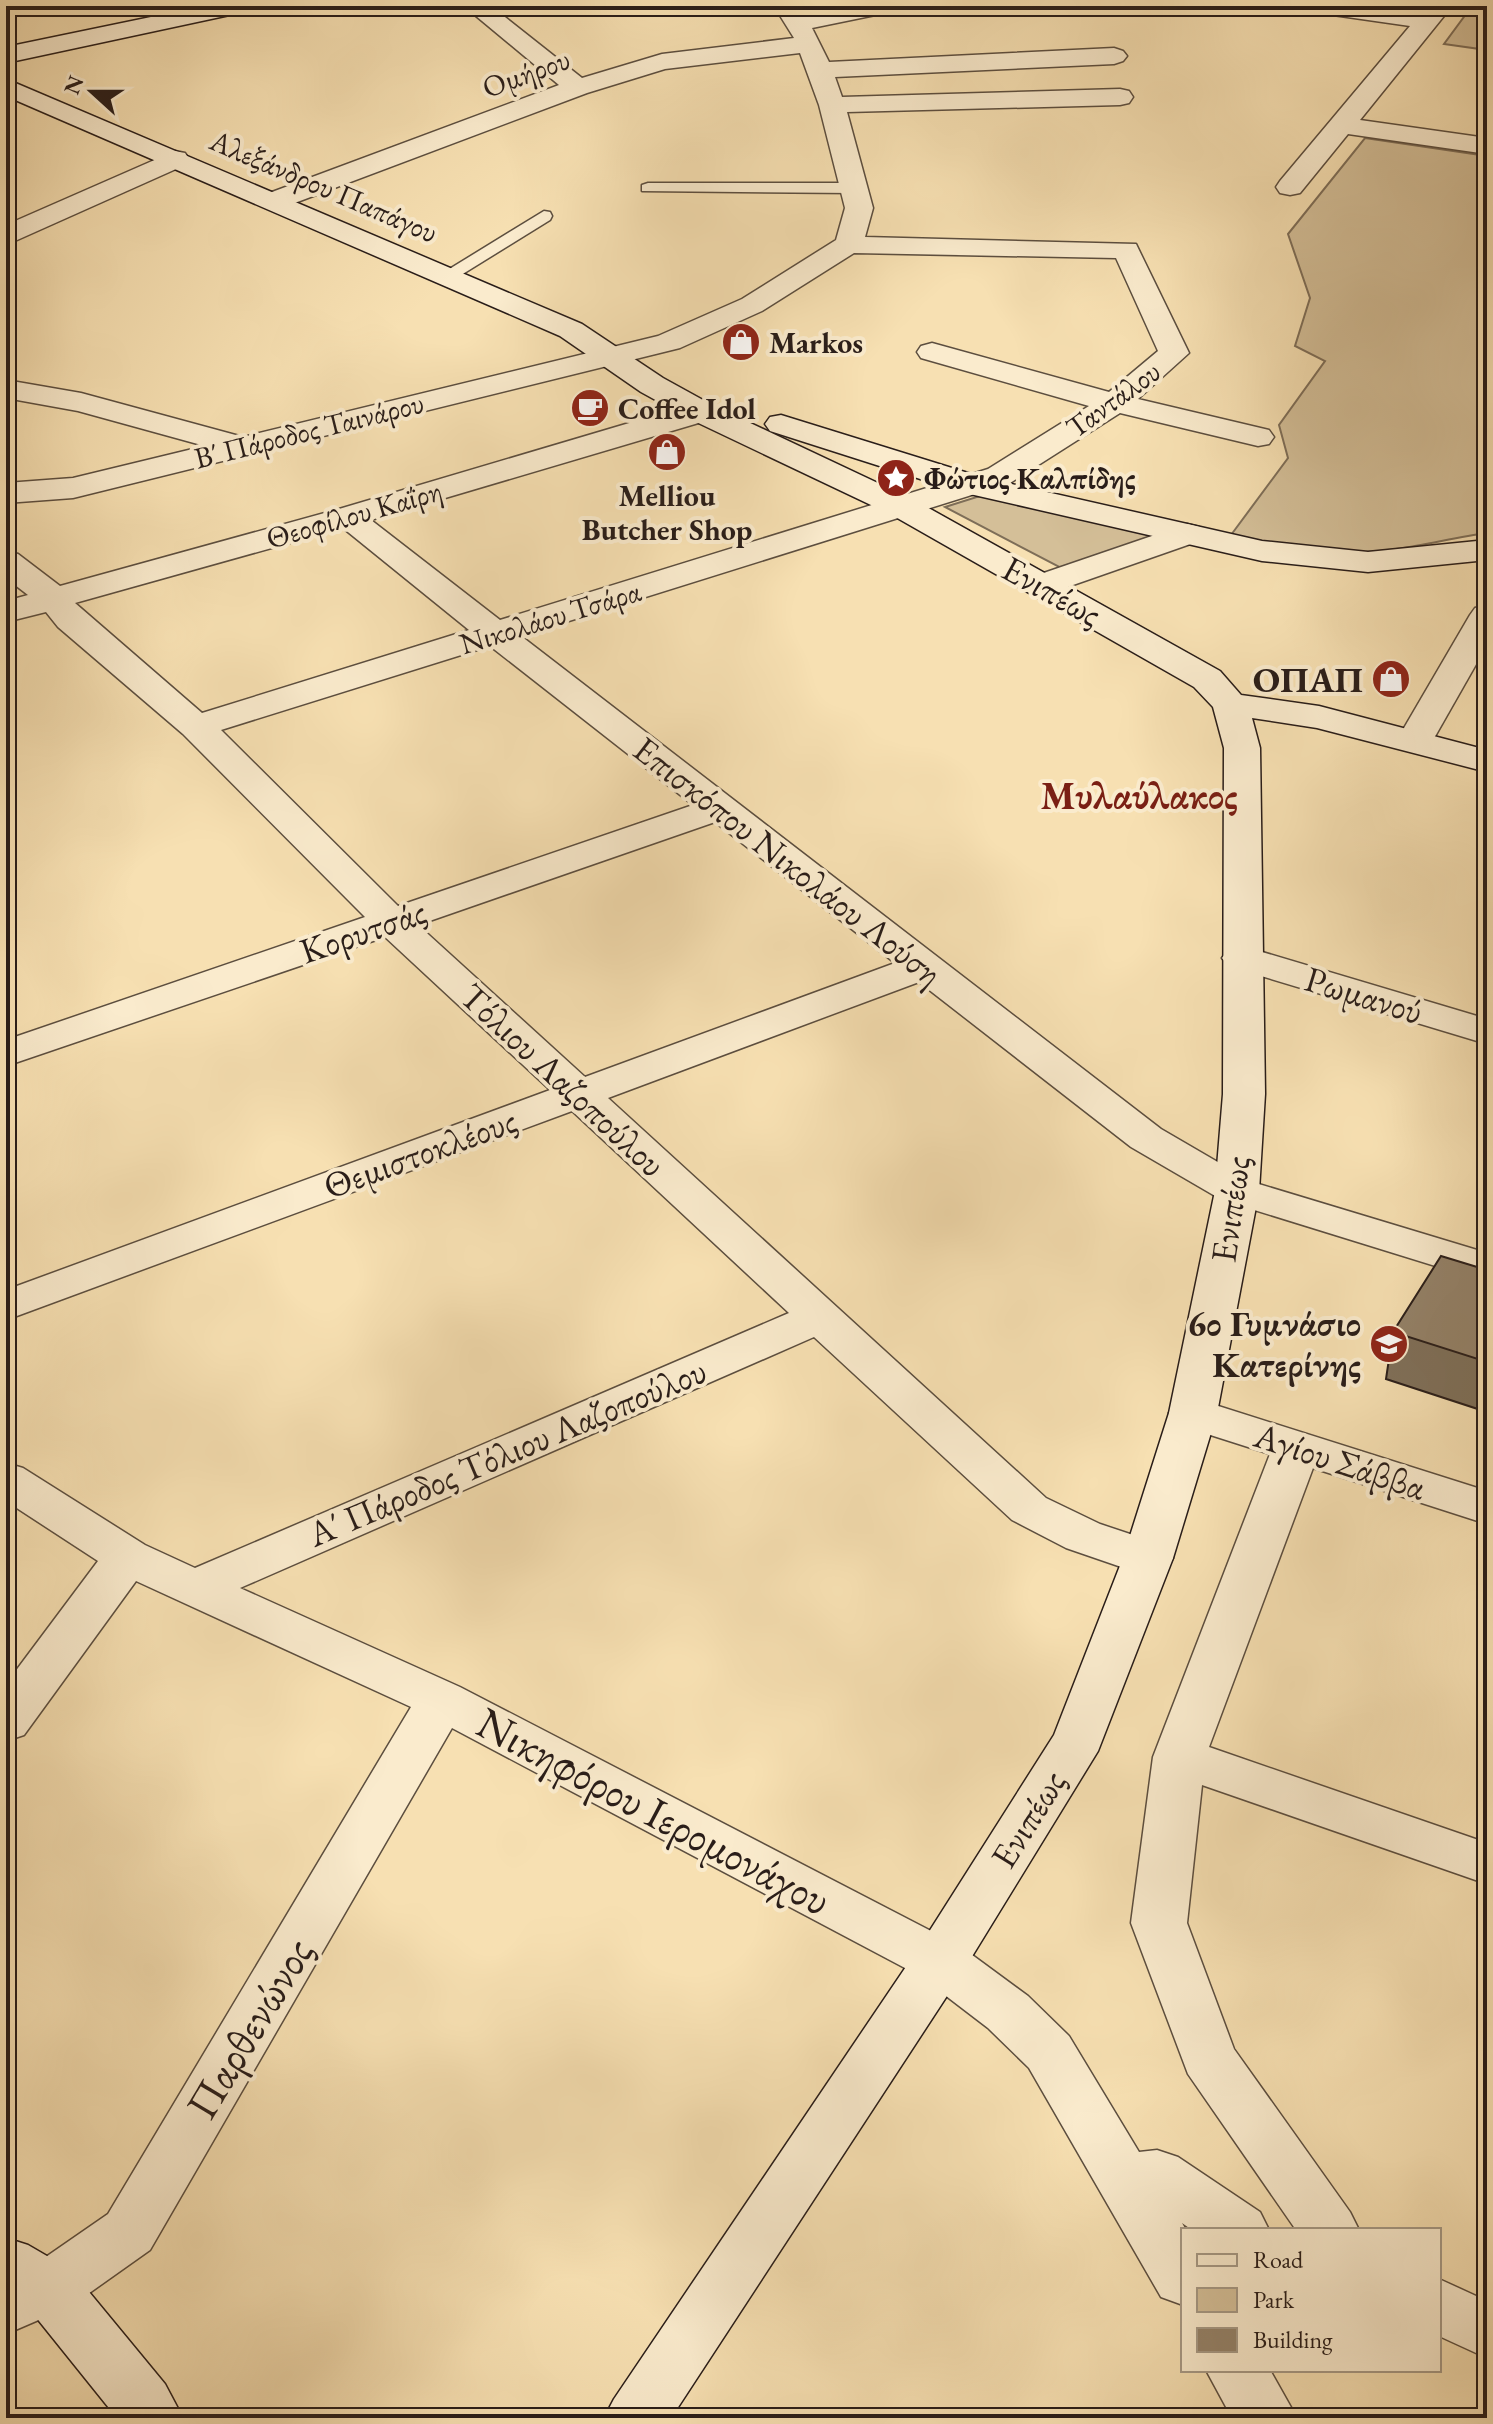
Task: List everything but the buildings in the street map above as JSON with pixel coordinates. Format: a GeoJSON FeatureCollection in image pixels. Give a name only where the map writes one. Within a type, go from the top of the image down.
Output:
{"type":"FeatureCollection","features":[{"type":"Feature","properties":{"kind":"street"},"geometry":{"type":"LineString","coordinates":[[6,55],[239,6]]}},
{"type":"Feature","properties":{"kind":"street"},"geometry":{"type":"LineString","coordinates":[[476,6],[578,87]]}},
{"type":"Feature","properties":{"kind":"street","name":"Ομήρου"},"geometry":{"type":"LineString","coordinates":[[274,201],[578,87],[798,25],[886,6]]}},
{"type":"Feature","properties":{"kind":"street"},"geometry":{"type":"LineString","coordinates":[[1319,6],[1434,14]]}},
{"type":"Feature","properties":{"kind":"street"},"geometry":{"type":"LineString","coordinates":[[1290,187],[1434,14]]}},
{"type":"Feature","properties":{"kind":"street"},"geometry":{"type":"LineString","coordinates":[[798,25],[821,70],[859,208],[849,244]]}},
{"type":"Feature","properties":{"kind":"street"},"geometry":{"type":"LineString","coordinates":[[821,70],[1114,56]]}},
{"type":"Feature","properties":{"kind":"street","name":"Αλεξάνδρου Παπάγου"},"geometry":{"type":"LineString","coordinates":[[6,87],[571,330],[611,357]]}},
{"type":"Feature","properties":{"kind":"street"},"geometry":{"type":"LineString","coordinates":[[832,105],[1120,97]]}},
{"type":"Feature","properties":{"kind":"street"},"geometry":{"type":"LineString","coordinates":[[1340,125],[1487,146]]}},
{"type":"Feature","properties":{"kind":"street"},"geometry":{"type":"LineString","coordinates":[[6,236],[20,220],[175,159]]}},
{"type":"Feature","properties":{"kind":"street","name":"Ταντάλου"},"geometry":{"type":"LineString","coordinates":[[849,244],[876,247],[1126,250],[1174,353],[1115,403],[999,476],[904,508]]}},
{"type":"Feature","properties":{"kind":"street","name":"Β΄ Πάροδος Ταινάρου"},"geometry":{"type":"LineString","coordinates":[[6,493],[73,488],[669,342],[752,305],[849,244]]}},
{"type":"Feature","properties":{"kind":"street"},"geometry":{"type":"LineString","coordinates":[[932,352],[1115,403],[1258,437]]}},
{"type":"Feature","properties":{"kind":"street","name":"Ενιπέως"},"geometry":{"type":"LineString","coordinates":[[611,357],[652,385],[701,412],[904,508],[1207,679],[1230,704],[1242,748],[1244,1094],[1237,1191],[1193,1413],[1148,1558],[1079,1738],[940,1961],[636,2418]]}},
{"type":"Feature","properties":{"kind":"street"},"geometry":{"type":"LineString","coordinates":[[652,385],[972,485],[1262,551],[1368,562],[1487,550]]}},
{"type":"Feature","properties":{"kind":"street"},"geometry":{"type":"LineString","coordinates":[[6,389],[81,402],[240,446]]}},
{"type":"Feature","properties":{"kind":"street","name":"Θεοφίλου Καΐρη"},"geometry":{"type":"LineString","coordinates":[[6,612],[351,516],[701,412]]}},
{"type":"Feature","properties":{"kind":"street","name":"Νικολάου Τσάρα"},"geometry":{"type":"LineString","coordinates":[[196,726],[904,508]]}},
{"type":"Feature","properties":{"kind":"street","name":"Επισκόπου Νικολάου Λούση"},"geometry":{"type":"LineString","coordinates":[[351,516],[360,528],[495,634],[1146,1138],[1237,1191],[1487,1268]]}},
{"type":"Feature","properties":{"kind":"street"},"geometry":{"type":"LineString","coordinates":[[1041,585],[1187,534]]}},
{"type":"Feature","properties":{"kind":"street","name":"Τόλιου Λαζοπούλου"},"geometry":{"type":"LineString","coordinates":[[6,561],[53,598],[70,620],[196,726],[391,921],[1029,1509],[1083,1536],[1148,1558]]}},
{"type":"Feature","properties":{"kind":"street"},"geometry":{"type":"LineString","coordinates":[[1415,740],[1487,615]]}},
{"type":"Feature","properties":{"kind":"street"},"geometry":{"type":"LineString","coordinates":[[1230,704],[1319,717],[1487,761]]}},
{"type":"Feature","properties":{"kind":"street","name":"Κορυτσάς"},"geometry":{"type":"LineString","coordinates":[[6,1054],[720,808]]}},
{"type":"Feature","properties":{"kind":"street","name":"Ρωμανού"},"geometry":{"type":"LineString","coordinates":[[1242,958],[1487,1032]]}},
{"type":"Feature","properties":{"kind":"street","name":"Θεμιστοκλέους"},"geometry":{"type":"LineString","coordinates":[[6,1306],[924,966]]}},
{"type":"Feature","properties":{"kind":"street","name":"Α΄ Πάροδος Τόλιου Λαζοπούλου"},"geometry":{"type":"LineString","coordinates":[[194,1588],[820,1317]]}},
{"type":"Feature","properties":{"kind":"street","name":"Αγίου Σάββα"},"geometry":{"type":"LineString","coordinates":[[1193,1413],[1487,1508]]}},
{"type":"Feature","properties":{"kind":"street"},"geometry":{"type":"LineString","coordinates":[[1297,1447],[1179,1757],[1159,1923],[1208,2058],[1328,2228]]}},
{"type":"Feature","properties":{"kind":"street","name":"Νικηφόρου Ιερομονάχου"},"geometry":{"type":"LineString","coordinates":[[6,1479],[127,1557],[442,1700],[940,1961],[1008,2012],[1049,2052],[1181,2276]]}},
{"type":"Feature","properties":{"kind":"street"},"geometry":{"type":"LineString","coordinates":[[6,1722],[127,1557]]}},
{"type":"Feature","properties":{"kind":"street","name":"Παρθενώνος"},"geometry":{"type":"LineString","coordinates":[[20,2286],[129,2232],[442,1700]]}},
{"type":"Feature","properties":{"kind":"street"},"geometry":{"type":"LineString","coordinates":[[1179,1757],[1487,1864]]}},
{"type":"Feature","properties":{"kind":"street"},"geometry":{"type":"LineString","coordinates":[[1123,2179],[1157,2174],[1236,2228]]}},
{"type":"Feature","properties":{"kind":"street"},"geometry":{"type":"LineString","coordinates":[[20,2286],[143,2403],[151,2418]]}},
{"type":"Feature","properties":{"kind":"street"},"geometry":{"type":"LineString","coordinates":[[1238,2372],[1265,2418]]}},
{"type":"Feature","properties":{"kind":"lane"},"geometry":{"type":"LineString","coordinates":[[648,188],[854,188]]}},
{"type":"Feature","properties":{"kind":"lane"},"geometry":{"type":"LineString","coordinates":[[447,276],[544,216]]}},
{"type":"Feature","properties":{"kind":"green space"},"geometry":{"type":"Polygon","coordinates":[[[1472,6],[1487,6],[1487,50],[1444,44],[1472,6]]]}},
{"type":"Feature","properties":{"kind":"green space"},"geometry":{"type":"Polygon","coordinates":[[[1365,138],[1487,156],[1487,533],[1396,549],[1355,552],[1292,547],[1231,535],[1288,458],[1279,425],[1325,361],[1295,346],[1310,298],[1288,234],[1365,138]]]}},
{"type":"Feature","properties":{"kind":"green space"},"geometry":{"type":"Polygon","coordinates":[[[983,495],[1164,536],[1065,570],[945,507],[983,495]]]}},
{"type":"Feature","properties":{"kind":"place","name":"Markos"},"geometry":{"type":"Point","coordinates":[741,342]}},
{"type":"Feature","properties":{"kind":"place","name":"Coffee Idol"},"geometry":{"type":"Point","coordinates":[590,408]}},
{"type":"Feature","properties":{"kind":"place","name":"Melliou Butcher Shop"},"geometry":{"type":"Point","coordinates":[667,452]}},
{"type":"Feature","properties":{"kind":"place","name":"Φώτιος Καλπίδης"},"geometry":{"type":"Point","coordinates":[896,478]}},
{"type":"Feature","properties":{"kind":"place","name":"ΟΠΑΠ"},"geometry":{"type":"Point","coordinates":[1391,679]}},
{"type":"Feature","properties":{"kind":"place","name":"6ο Γυμνάσιο Κατερίνης"},"geometry":{"type":"Point","coordinates":[1389,1344]}},
{"type":"Feature","properties":{"kind":"district","name":"Μυλαύλακος"},"geometry":{"type":"Point","coordinates":[1139,794]}}]}
